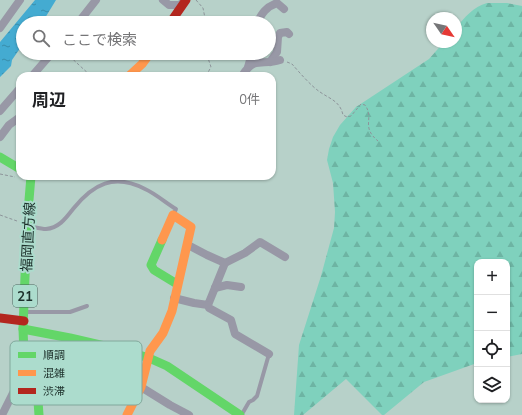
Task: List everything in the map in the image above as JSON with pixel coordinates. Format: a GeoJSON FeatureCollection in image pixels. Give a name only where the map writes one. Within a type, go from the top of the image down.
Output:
{"type":"FeatureCollection","features":[{"type":"Feature","properties":{"kind":"main road"},"geometry":{"type":"LineString","coordinates":[[174,16],[181,1]]}},
{"type":"Feature","properties":{"kind":"main road"},"geometry":{"type":"LineString","coordinates":[[133,72],[144,60]]}},
{"type":"Feature","properties":{"kind":"main road"},"geometry":{"type":"LineString","coordinates":[[0,157],[16,167]]}},
{"type":"Feature","properties":{"kind":"main road","name":"福岡直方線"},"geometry":{"type":"LineString","coordinates":[[24,341],[27,225],[31,180]]}},
{"type":"Feature","properties":{"kind":"main road"},"geometry":{"type":"LineString","coordinates":[[142,383],[150,351],[163,334],[172,311],[177,284],[192,227],[173,215],[151,265],[154,270],[177,284]]}},
{"type":"Feature","properties":{"kind":"main road"},"geometry":{"type":"LineString","coordinates":[[0,318],[24,320],[84,341]]}},
{"type":"Feature","properties":{"kind":"main road"},"geometry":{"type":"LineString","coordinates":[[142,356],[167,366],[227,411],[240,415]]}},
{"type":"Feature","properties":{"kind":"main road","name":"福岡直方線"},"geometry":{"type":"LineString","coordinates":[[38,405],[39,415]]}},
{"type":"Feature","properties":{"kind":"main road"},"geometry":{"type":"LineString","coordinates":[[127,415],[132,405]]}},
{"type":"Feature","properties":{"kind":"street"},"geometry":{"type":"LineString","coordinates":[[0,28],[20,0]]}},
{"type":"Feature","properties":{"kind":"street"},"geometry":{"type":"LineString","coordinates":[[83,16],[96,0]]}},
{"type":"Feature","properties":{"kind":"street"},"geometry":{"type":"LineString","coordinates":[[163,0],[170,5],[181,1]]}},
{"type":"Feature","properties":{"kind":"street"},"geometry":{"type":"LineString","coordinates":[[261,16],[269,6],[277,3],[284,9]]}},
{"type":"Feature","properties":{"kind":"street"},"geometry":{"type":"LineString","coordinates":[[276,53],[280,33],[287,32],[289,34]]}},
{"type":"Feature","properties":{"kind":"street"},"geometry":{"type":"LineString","coordinates":[[35,72],[46,60]]}},
{"type":"Feature","properties":{"kind":"street"},"geometry":{"type":"LineString","coordinates":[[244,72],[250,60]]}},
{"type":"Feature","properties":{"kind":"street"},"geometry":{"type":"LineString","coordinates":[[248,66],[261,61],[270,62],[280,60]]}},
{"type":"Feature","properties":{"kind":"street"},"geometry":{"type":"LineString","coordinates":[[0,111],[16,93]]}},
{"type":"Feature","properties":{"kind":"street"},"geometry":{"type":"LineString","coordinates":[[0,136],[9,125],[16,120]]}},
{"type":"Feature","properties":{"kind":"street"},"geometry":{"type":"LineString","coordinates":[[208,305],[225,263],[245,253],[260,242],[285,257]]}},
{"type":"Feature","properties":{"kind":"street"},"geometry":{"type":"LineString","coordinates":[[188,245],[225,263]]}},
{"type":"Feature","properties":{"kind":"street"},"geometry":{"type":"LineString","coordinates":[[215,288],[228,285],[241,286]]}},
{"type":"Feature","properties":{"kind":"street"},"geometry":{"type":"LineString","coordinates":[[174,298],[208,305],[209,308],[231,320],[235,334],[269,354]]}},
{"type":"Feature","properties":{"kind":"street"},"geometry":{"type":"LineString","coordinates":[[142,388],[189,415]]}},
{"type":"Feature","properties":{"kind":"street"},"geometry":{"type":"LineString","coordinates":[[2,415],[10,399]]}},
{"type":"Feature","properties":{"kind":"lane"},"geometry":{"type":"LineString","coordinates":[[27,225],[47,229],[57,225],[66,219],[74,208],[94,188],[116,181],[144,189],[176,209],[173,215]]}},
{"type":"Feature","properties":{"kind":"lane"},"geometry":{"type":"LineString","coordinates":[[24,320],[70,312],[87,306]]}},
{"type":"Feature","properties":{"kind":"lane"},"geometry":{"type":"LineString","coordinates":[[240,415],[249,402],[257,396],[269,354]]}},
{"type":"Feature","properties":{"kind":"path"},"geometry":{"type":"LineString","coordinates":[[196,0],[203,8],[205,16]]}},
{"type":"Feature","properties":{"kind":"path"},"geometry":{"type":"LineString","coordinates":[[74,60],[87,72]]}},
{"type":"Feature","properties":{"kind":"path"},"geometry":{"type":"LineString","coordinates":[[208,72],[211,68],[209,60]]}},
{"type":"Feature","properties":{"kind":"path"},"geometry":{"type":"LineString","coordinates":[[280,60],[292,64],[319,91],[330,97],[342,107],[344,115],[347,117],[351,116],[360,104],[365,105],[368,109],[369,131],[378,141]]}},
{"type":"Feature","properties":{"kind":"path"},"geometry":{"type":"LineString","coordinates":[[0,215],[27,225]]}},
{"type":"Feature","properties":{"kind":"green space"},"geometry":{"type":"Polygon","coordinates":[[[487,3],[507,3],[522,6],[522,354],[510,356],[510,259],[474,259],[474,364],[424,382],[384,415],[382,415],[346,379],[303,415],[294,415],[299,345],[321,276],[334,228],[335,212],[333,183],[327,160],[333,137],[340,125],[356,107],[429,59],[439,48],[462,48],[462,21],[473,10],[487,3]]]}},
{"type":"Feature","properties":{"kind":"water"},"geometry":{"type":"Polygon","coordinates":[[[35,0],[56,0],[46,16],[22,16],[35,0]]]}},
{"type":"Feature","properties":{"kind":"water"},"geometry":{"type":"Polygon","coordinates":[[[16,23],[16,54],[12,60],[11,66],[0,77],[0,42],[16,23]]]}},
{"type":"Feature","properties":{"kind":"traffic: fast"},"geometry":{"type":"LineString","coordinates":[[0,157],[16,167]]}},
{"type":"Feature","properties":{"kind":"traffic: fast"},"geometry":{"type":"LineString","coordinates":[[23,341],[27,224],[31,180]]}},
{"type":"Feature","properties":{"kind":"traffic: fast"},"geometry":{"type":"LineString","coordinates":[[162,240],[151,265],[154,270],[177,284]]}},
{"type":"Feature","properties":{"kind":"traffic: fast"},"geometry":{"type":"LineString","coordinates":[[23,329],[83,341]]}},
{"type":"Feature","properties":{"kind":"traffic: fast"},"geometry":{"type":"LineString","coordinates":[[142,356],[167,366],[240,415]]}},
{"type":"Feature","properties":{"kind":"traffic: fast"},"geometry":{"type":"LineString","coordinates":[[38,405],[39,415]]}},
{"type":"Feature","properties":{"kind":"traffic: slow"},"geometry":{"type":"LineString","coordinates":[[133,72],[145,60]]}},
{"type":"Feature","properties":{"kind":"traffic: slow"},"geometry":{"type":"LineString","coordinates":[[142,383],[150,351],[163,333],[172,311],[191,227],[173,215],[162,240]]}},
{"type":"Feature","properties":{"kind":"traffic: slow"},"geometry":{"type":"LineString","coordinates":[[127,415],[132,405]]}},
{"type":"Feature","properties":{"kind":"traffic: jam"},"geometry":{"type":"LineString","coordinates":[[175,16],[186,0]]}},
{"type":"Feature","properties":{"kind":"traffic: jam"},"geometry":{"type":"LineString","coordinates":[[0,318],[24,321]]}}]}
